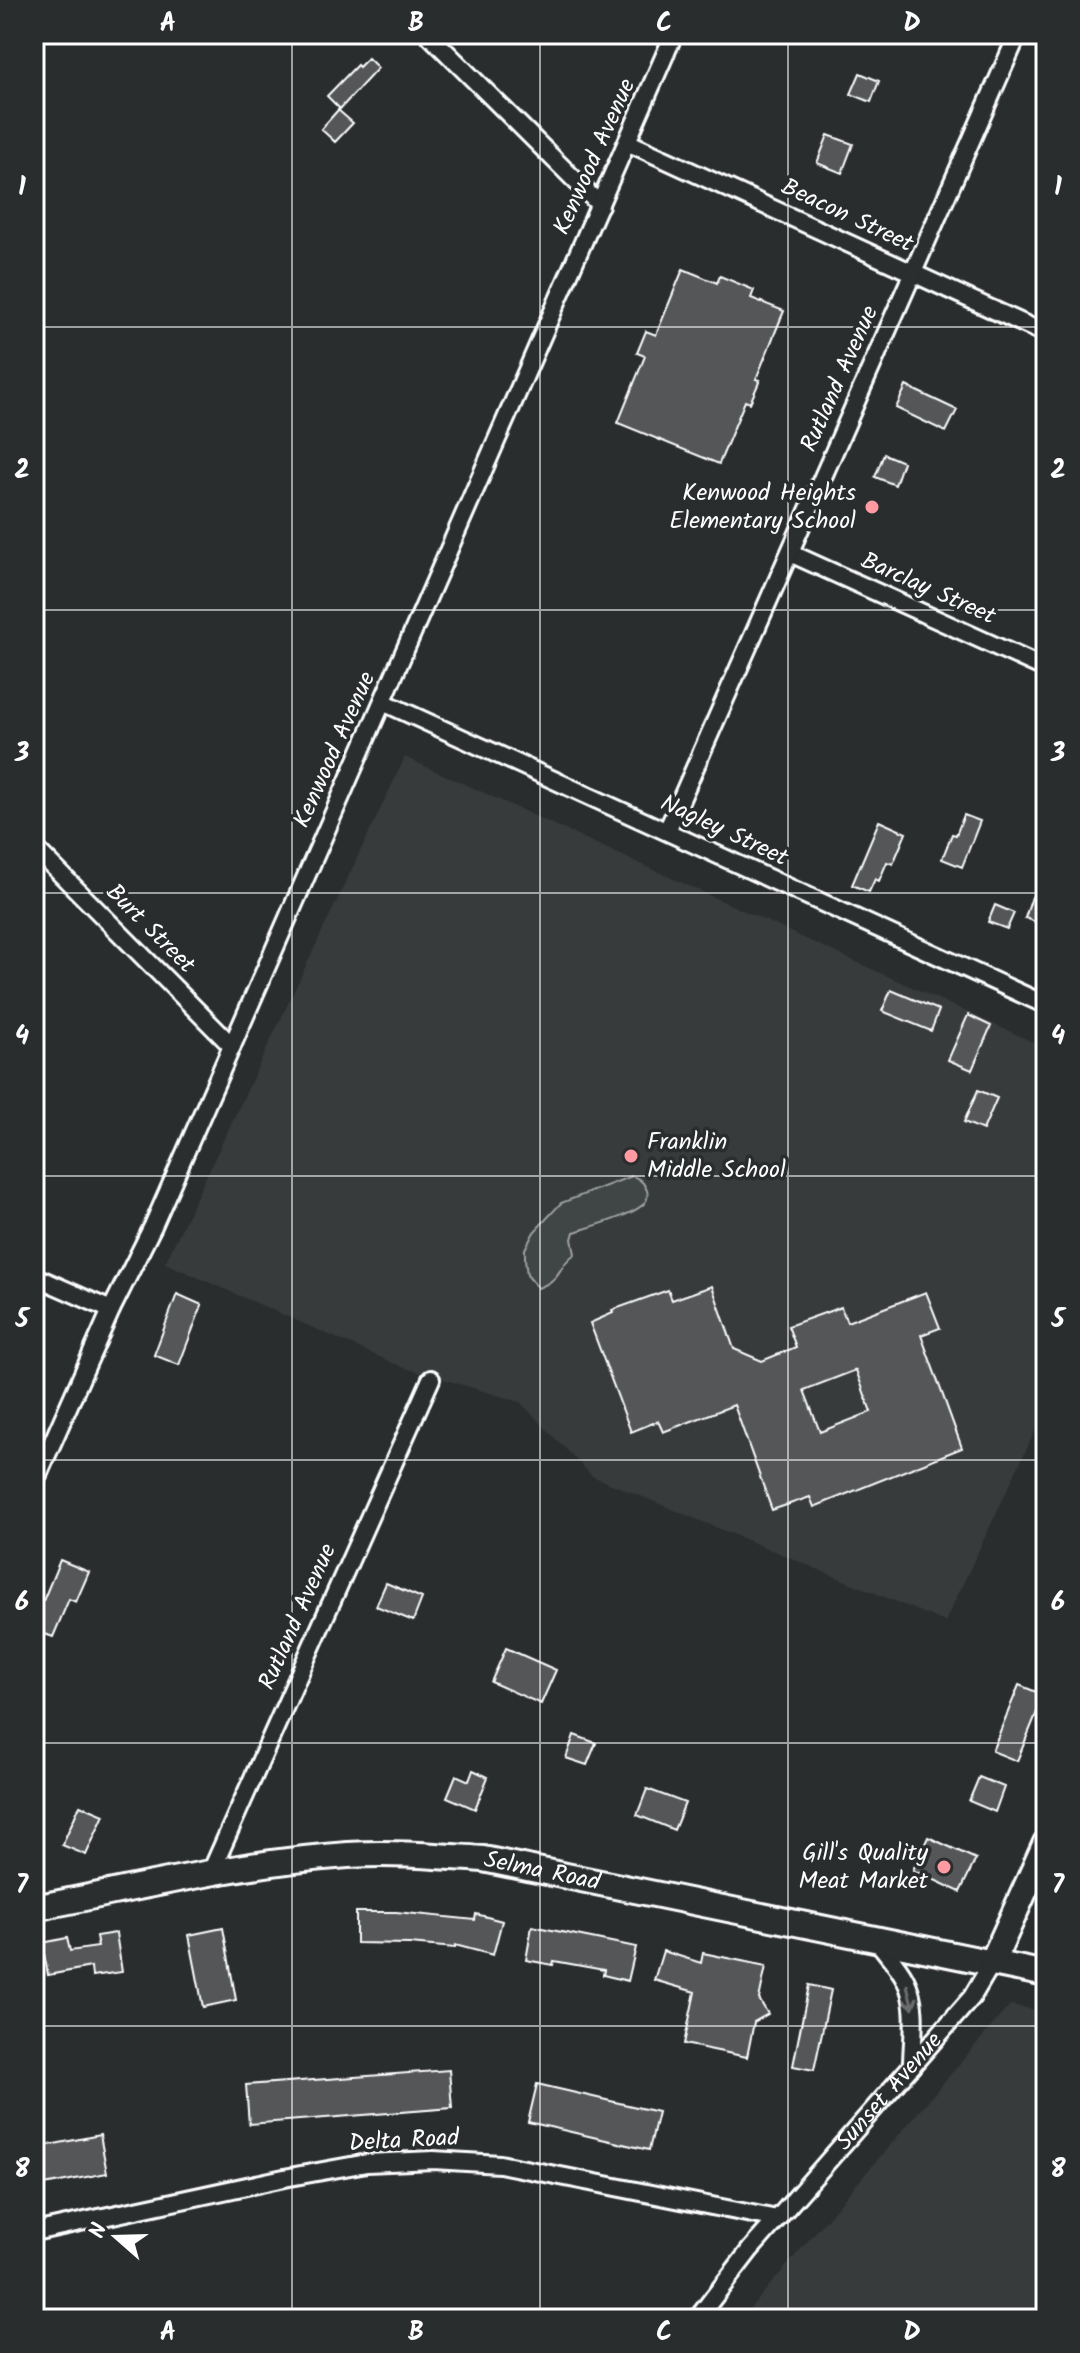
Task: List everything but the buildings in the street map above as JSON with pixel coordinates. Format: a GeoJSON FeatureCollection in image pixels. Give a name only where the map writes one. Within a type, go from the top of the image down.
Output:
{"type":"FeatureCollection","features":[{"type":"Feature","properties":{"kind":"street"},"geometry":{"type":"LineString","coordinates":[[428,34],[600,205]]}},
{"type":"Feature","properties":{"kind":"street","name":"Kenwood Avenue"},"geometry":{"type":"LineString","coordinates":[[34,1484],[111,1310],[153,1226],[674,34]]}},
{"type":"Feature","properties":{"kind":"street","name":"Rutland Avenue"},"geometry":{"type":"LineString","coordinates":[[667,831],[1018,34]]}},
{"type":"Feature","properties":{"kind":"street","name":"Beacon Street"},"geometry":{"type":"LineString","coordinates":[[627,142],[1046,334]]}},
{"type":"Feature","properties":{"kind":"street","name":"Barclay Street"},"geometry":{"type":"LineString","coordinates":[[790,553],[1046,669]]}},
{"type":"Feature","properties":{"kind":"street","name":"Nagley Street"},"geometry":{"type":"LineString","coordinates":[[383,702],[1046,1005]]}},
{"type":"Feature","properties":{"kind":"street","name":"Burt Street"},"geometry":{"type":"LineString","coordinates":[[34,847],[232,1046]]}},
{"type":"Feature","properties":{"kind":"street"},"geometry":{"type":"LineString","coordinates":[[34,1276],[111,1310]]}},
{"type":"Feature","properties":{"kind":"street","name":"Rutland Avenue"},"geometry":{"type":"LineString","coordinates":[[210,1874],[431,1379]]}},
{"type":"Feature","properties":{"kind":"street","name":"Sunset Avenue"},"geometry":{"type":"LineString","coordinates":[[697,2319],[777,2219],[972,1997],[992,1963],[1046,1843]]}},
{"type":"Feature","properties":{"kind":"street","name":"Selma Road"},"geometry":{"type":"LineString","coordinates":[[34,1908],[295,1860],[417,1854],[483,1859],[1046,1974]]}},
{"type":"Feature","properties":{"kind":"street"},"geometry":{"type":"LineString","coordinates":[[876,1939],[905,1979],[912,1999],[912,2066]]}},
{"type":"Feature","properties":{"kind":"street","name":"Delta Road"},"geometry":{"type":"LineString","coordinates":[[34,2232],[367,2163],[433,2160],[500,2164],[777,2219]]}},
{"type":"Feature","properties":{"kind":"shaded area","name":"Franklin Middle School"},"geometry":{"type":"Polygon","coordinates":[[[405,757],[1046,1048],[1046,1408],[945,1622],[592,1476],[520,1402],[402,1367],[165,1263],[405,757]]]}},
{"type":"Feature","properties":{"kind":"shaded area"},"geometry":{"type":"Polygon","coordinates":[[[632,1176],[645,1186],[646,1201],[642,1206],[574,1232],[575,1254],[552,1281],[538,1288],[527,1275],[525,1259],[525,1249],[534,1232],[561,1203],[632,1176]]]}},
{"type":"Feature","properties":{"kind":"shaded area"},"geometry":{"type":"Polygon","coordinates":[[[1010,2005],[1046,2012],[1046,2319],[741,2319],[1010,2005]]]}},
{"type":"Feature","properties":{"kind":"place","name":"Kenwood Heights Elementary School"},"geometry":{"type":"Point","coordinates":[872,507]}},
{"type":"Feature","properties":{"kind":"place","name":"Franklin Middle School"},"geometry":{"type":"Point","coordinates":[631,1156]}},
{"type":"Feature","properties":{"kind":"place","name":"Gill's Quality Meat Market"},"geometry":{"type":"Point","coordinates":[944,1867]}}]}
